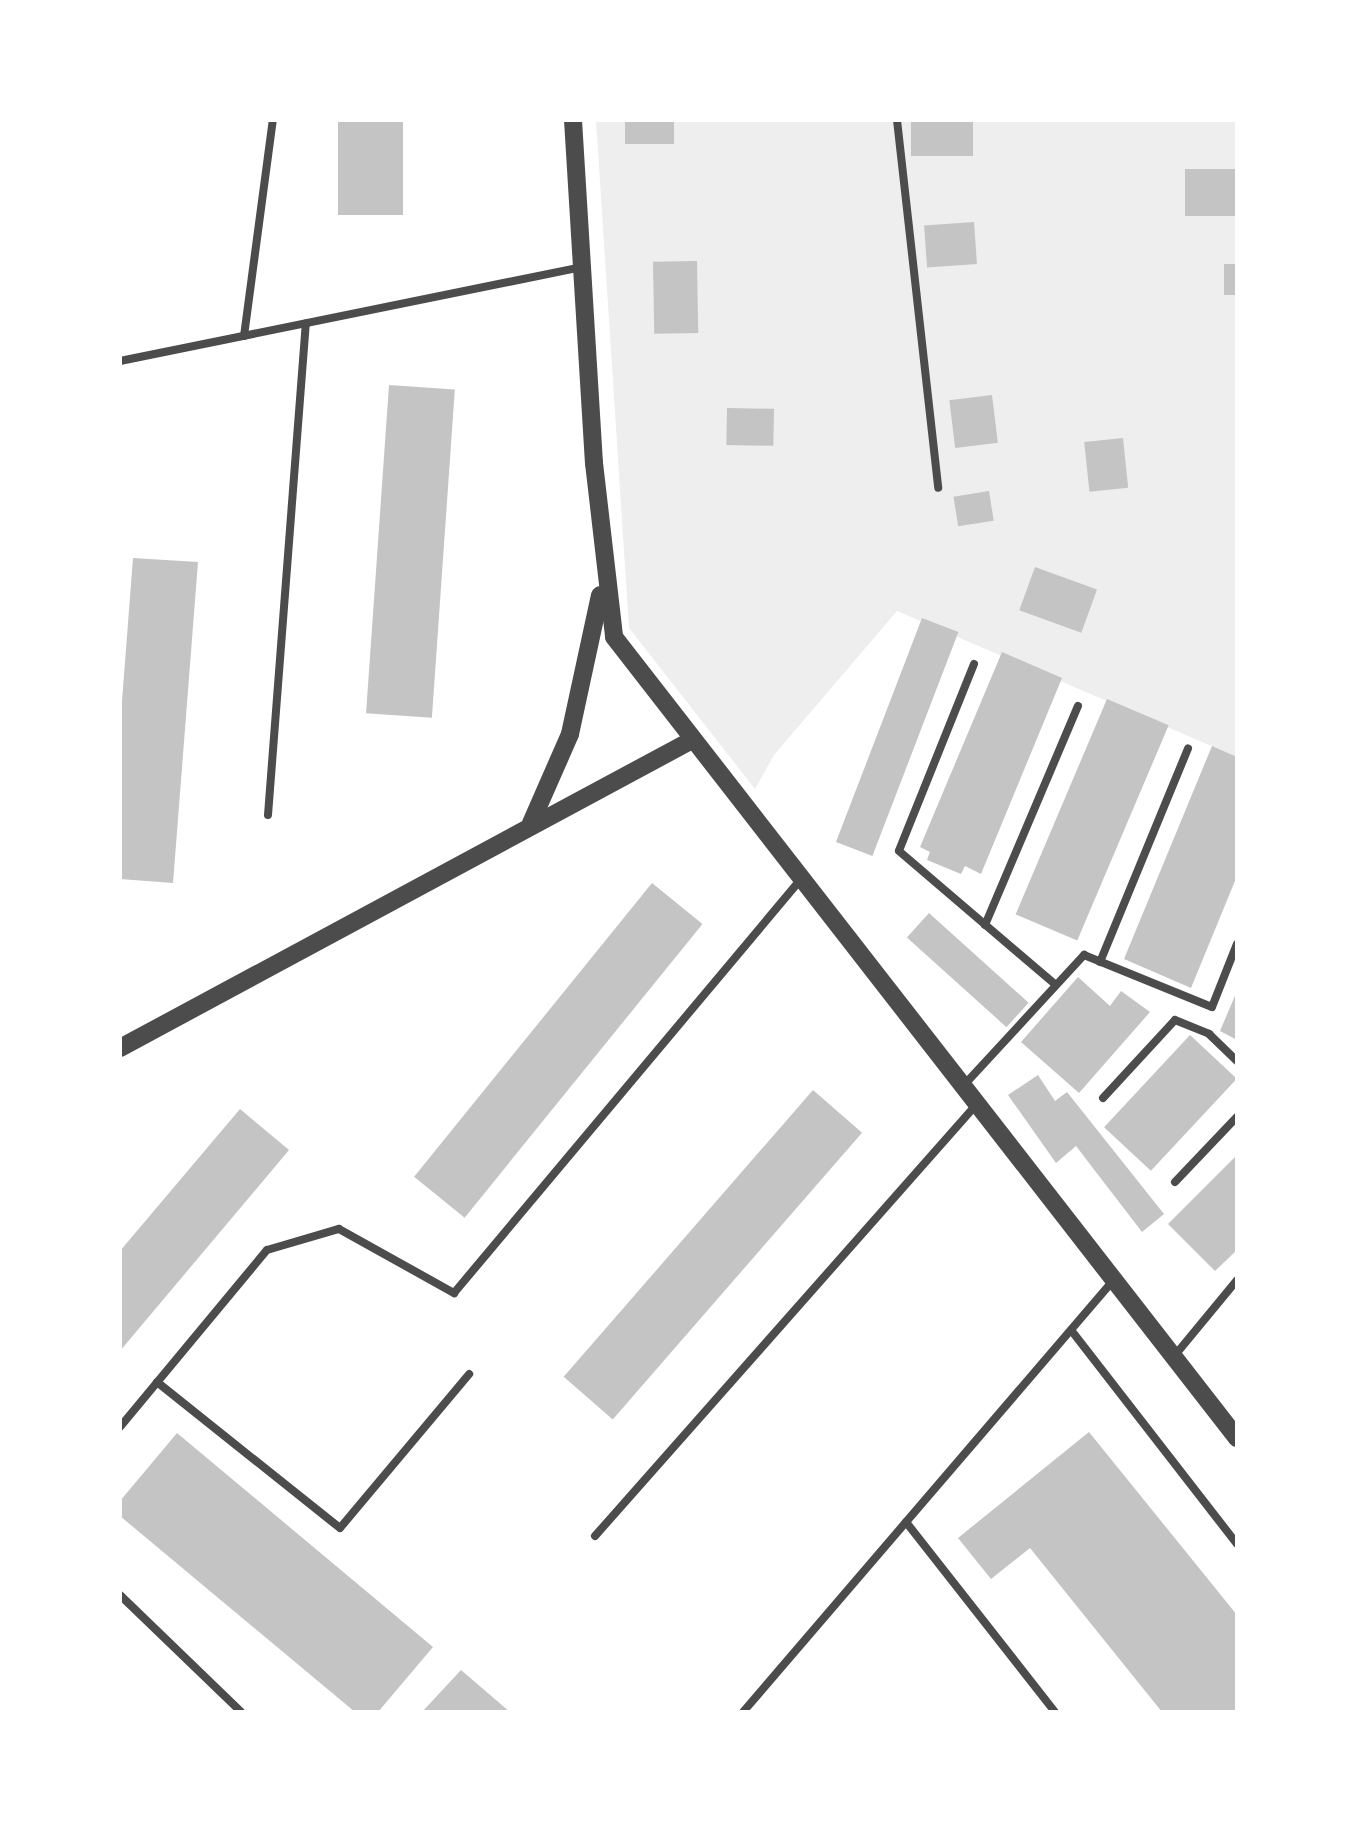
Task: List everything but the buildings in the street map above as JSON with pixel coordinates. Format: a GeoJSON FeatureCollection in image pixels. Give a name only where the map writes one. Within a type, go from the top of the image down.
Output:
{"type":"FeatureCollection","features":[{"type":"Feature","properties":{"kind":"street"},"geometry":{"type":"LineString","coordinates":[[573,120],[604,574],[614,637],[1112,1282],[1233,1426]]}},
{"type":"Feature","properties":{"kind":"street"},"geometry":{"type":"LineString","coordinates":[[530,823],[570,734],[604,574]]}},
{"type":"Feature","properties":{"kind":"street"},"geometry":{"type":"LineString","coordinates":[[120,1048],[530,823],[692,740]]}},
{"type":"Feature","properties":{"kind":"lane"},"geometry":{"type":"LineString","coordinates":[[244,336],[274,120]]}},
{"type":"Feature","properties":{"kind":"lane"},"geometry":{"type":"LineString","coordinates":[[897,120],[938,488]]}},
{"type":"Feature","properties":{"kind":"lane"},"geometry":{"type":"LineString","coordinates":[[120,360],[582,267]]}},
{"type":"Feature","properties":{"kind":"lane"},"geometry":{"type":"LineString","coordinates":[[268,815],[306,323]]}},
{"type":"Feature","properties":{"kind":"lane"},"geometry":{"type":"LineString","coordinates":[[974,664],[899,851],[1056,985]]}},
{"type":"Feature","properties":{"kind":"lane"},"geometry":{"type":"LineString","coordinates":[[985,925],[1078,706]]}},
{"type":"Feature","properties":{"kind":"lane"},"geometry":{"type":"LineString","coordinates":[[1100,962],[1188,748]]}},
{"type":"Feature","properties":{"kind":"lane"},"geometry":{"type":"LineString","coordinates":[[120,1427],[267,1250],[339,1229],[454,1293],[801,879]]}},
{"type":"Feature","properties":{"kind":"lane"},"geometry":{"type":"LineString","coordinates":[[962,1087],[1084,955],[1212,1007],[1237,944]]}},
{"type":"Feature","properties":{"kind":"lane"},"geometry":{"type":"LineString","coordinates":[[1104,1098],[1175,1020],[1209,1034],[1237,1061]]}},
{"type":"Feature","properties":{"kind":"lane"},"geometry":{"type":"LineString","coordinates":[[596,1536],[976,1106]]}},
{"type":"Feature","properties":{"kind":"lane"},"geometry":{"type":"LineString","coordinates":[[1174,1182],[1237,1118]]}},
{"type":"Feature","properties":{"kind":"lane"},"geometry":{"type":"LineString","coordinates":[[1172,1358],[1237,1280]]}},
{"type":"Feature","properties":{"kind":"lane"},"geometry":{"type":"LineString","coordinates":[[743,1712],[1112,1282]]}},
{"type":"Feature","properties":{"kind":"lane"},"geometry":{"type":"LineString","coordinates":[[1071,1330],[1237,1544]]}},
{"type":"Feature","properties":{"kind":"lane"},"geometry":{"type":"LineString","coordinates":[[158,1382],[340,1528],[469,1374]]}},
{"type":"Feature","properties":{"kind":"lane"},"geometry":{"type":"LineString","coordinates":[[906,1522],[1055,1712]]}},
{"type":"Feature","properties":{"kind":"lane"},"geometry":{"type":"LineString","coordinates":[[120,1595],[241,1712]]}},
{"type":"Feature","properties":{"kind":"shaded area"},"geometry":{"type":"Polygon","coordinates":[[[596,120],[1237,120],[1237,757],[897,611],[774,755],[755,789],[629,628],[596,120]]]}}]}
